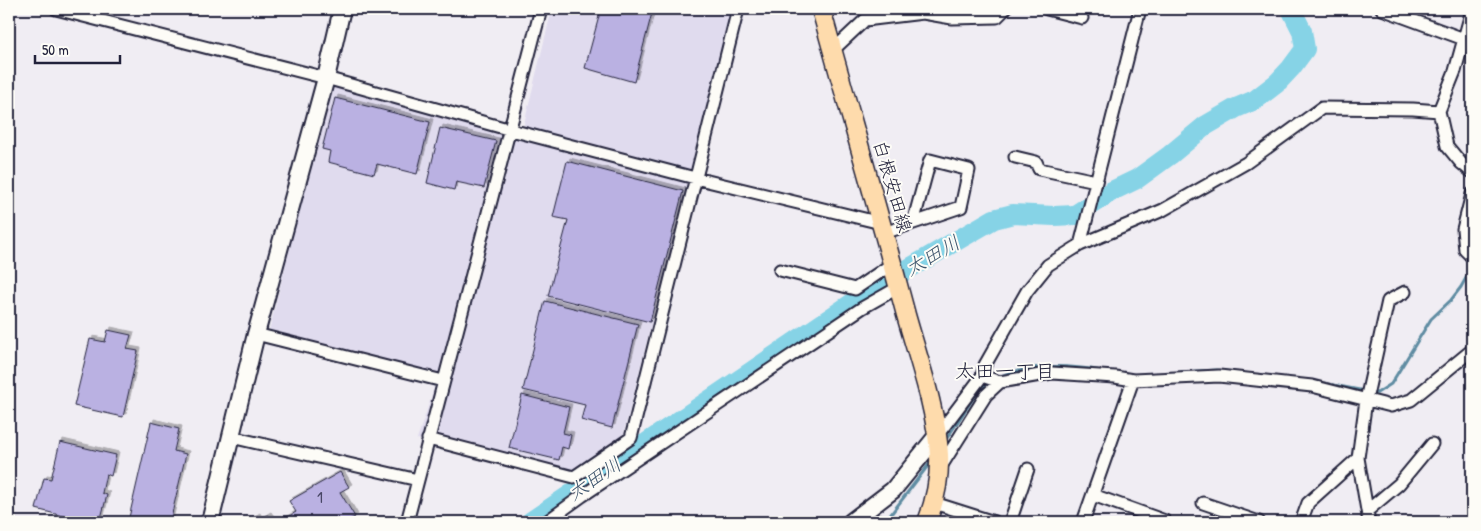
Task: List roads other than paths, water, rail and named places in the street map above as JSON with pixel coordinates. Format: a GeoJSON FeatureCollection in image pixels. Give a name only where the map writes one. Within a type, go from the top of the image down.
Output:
{"type":"FeatureCollection","features":[{"type":"Feature","properties":{"kind":"main road","name":"白根安田線"},"geometry":{"type":"LineString","coordinates":[[821,9],[883,228],[931,410],[939,470],[934,504],[927,522]]}},
{"type":"Feature","properties":{"kind":"street"},"geometry":{"type":"LineString","coordinates":[[56,9],[326,78],[511,130],[883,228],[913,223],[961,207],[970,170],[930,160],[913,223]]}},
{"type":"Feature","properties":{"kind":"street"},"geometry":{"type":"LineString","coordinates":[[210,522],[256,334],[326,78],[342,9]]}},
{"type":"Feature","properties":{"kind":"street"},"geometry":{"type":"LineString","coordinates":[[407,522],[542,9]]}},
{"type":"Feature","properties":{"kind":"street"},"geometry":{"type":"LineString","coordinates":[[428,439],[574,477],[631,438],[738,9]]}},
{"type":"Feature","properties":{"kind":"street"},"geometry":{"type":"LineString","coordinates":[[832,51],[865,20],[923,13],[952,18],[997,17],[1005,9]]}},
{"type":"Feature","properties":{"kind":"street"},"geometry":{"type":"LineString","coordinates":[[1047,9],[1082,18]]}},
{"type":"Feature","properties":{"kind":"street"},"geometry":{"type":"LineString","coordinates":[[1080,245],[1140,9]]}},
{"type":"Feature","properties":{"kind":"street"},"geometry":{"type":"LineString","coordinates":[[1382,9],[1464,39]]}},
{"type":"Feature","properties":{"kind":"street"},"geometry":{"type":"LineString","coordinates":[[1472,10],[1455,71],[1439,111],[1447,146],[1461,163],[1472,172]]}},
{"type":"Feature","properties":{"kind":"street"},"geometry":{"type":"LineString","coordinates":[[850,522],[893,490],[936,437],[982,376],[985,364],[1027,291],[1048,265],[1080,245],[1163,210],[1213,182],[1246,163],[1322,108],[1439,111]]}},
{"type":"Feature","properties":{"kind":"street"},"geometry":{"type":"LineString","coordinates":[[1015,157],[1036,162],[1038,169],[1096,180]]}},
{"type":"Feature","properties":{"kind":"street"},"geometry":{"type":"LineString","coordinates":[[1469,254],[1463,229],[1472,194]]}},
{"type":"Feature","properties":{"kind":"street"},"geometry":{"type":"LineString","coordinates":[[780,270],[855,289],[892,264]]}},
{"type":"Feature","properties":{"kind":"street"},"geometry":{"type":"LineString","coordinates":[[546,522],[862,308],[899,287]]}},
{"type":"Feature","properties":{"kind":"street"},"geometry":{"type":"LineString","coordinates":[[1368,517],[1358,458],[1366,400],[1388,301],[1405,292]]}},
{"type":"Feature","properties":{"kind":"street"},"geometry":{"type":"LineString","coordinates":[[256,334],[443,381]]}},
{"type":"Feature","properties":{"kind":"street"},"geometry":{"type":"LineString","coordinates":[[982,376],[1000,382],[1052,373],[1133,380],[1219,376],[1312,386],[1391,406],[1411,400],[1472,350]]}},
{"type":"Feature","properties":{"kind":"street"},"geometry":{"type":"LineString","coordinates":[[1083,522],[1133,380]]}},
{"type":"Feature","properties":{"kind":"street"},"geometry":{"type":"LineString","coordinates":[[939,470],[986,395],[1000,382]]}},
{"type":"Feature","properties":{"kind":"street"},"geometry":{"type":"LineString","coordinates":[[231,436],[418,480]]}},
{"type":"Feature","properties":{"kind":"street"},"geometry":{"type":"LineString","coordinates":[[1368,517],[1399,484],[1432,444]]}},
{"type":"Feature","properties":{"kind":"street"},"geometry":{"type":"LineString","coordinates":[[1301,522],[1308,503],[1358,458]]}},
{"type":"Feature","properties":{"kind":"street"},"geometry":{"type":"LineString","coordinates":[[1010,522],[1028,469]]}},
{"type":"Feature","properties":{"kind":"street"},"geometry":{"type":"LineString","coordinates":[[1093,495],[1165,520]]}},
{"type":"Feature","properties":{"kind":"street"},"geometry":{"type":"LineString","coordinates":[[1203,503],[1259,522]]}},
{"type":"Feature","properties":{"kind":"street"},"geometry":{"type":"LineString","coordinates":[[934,504],[994,522]]}},
{"type":"Feature","properties":{"kind":"waterway","name":"太田川"},"geometry":{"type":"LineString","coordinates":[[530,522],[870,291],[994,219],[1013,214],[1075,215],[1112,191],[1137,179],[1205,126],[1236,108],[1255,100],[1277,83],[1305,49],[1302,31],[1291,9]]}},
{"type":"Feature","properties":{"kind":"waterway"},"geometry":{"type":"LineString","coordinates":[[1471,253],[1472,218]]}},
{"type":"Feature","properties":{"kind":"waterway"},"geometry":{"type":"LineString","coordinates":[[1371,392],[1377,393],[1391,384],[1431,319],[1451,300],[1461,287],[1470,271],[1471,259]]}},
{"type":"Feature","properties":{"kind":"waterway"},"geometry":{"type":"LineString","coordinates":[[998,377],[1010,372],[1036,367],[1077,367],[1103,371]]}},
{"type":"Feature","properties":{"kind":"waterway"},"geometry":{"type":"LineString","coordinates":[[1181,372],[1217,370],[1232,372]]}},
{"type":"Feature","properties":{"kind":"waterway"},"geometry":{"type":"LineString","coordinates":[[945,441],[976,394],[988,382]]}},
{"type":"Feature","properties":{"kind":"waterway"},"geometry":{"type":"LineString","coordinates":[[1322,383],[1365,391]]}},
{"type":"Feature","properties":{"kind":"waterway"},"geometry":{"type":"LineString","coordinates":[[885,522],[933,459]]}},
{"type":"Feature","properties":{"kind":"district","name":"太田一丁目"},"geometry":{"type":"Point","coordinates":[1005,370]}}]}
